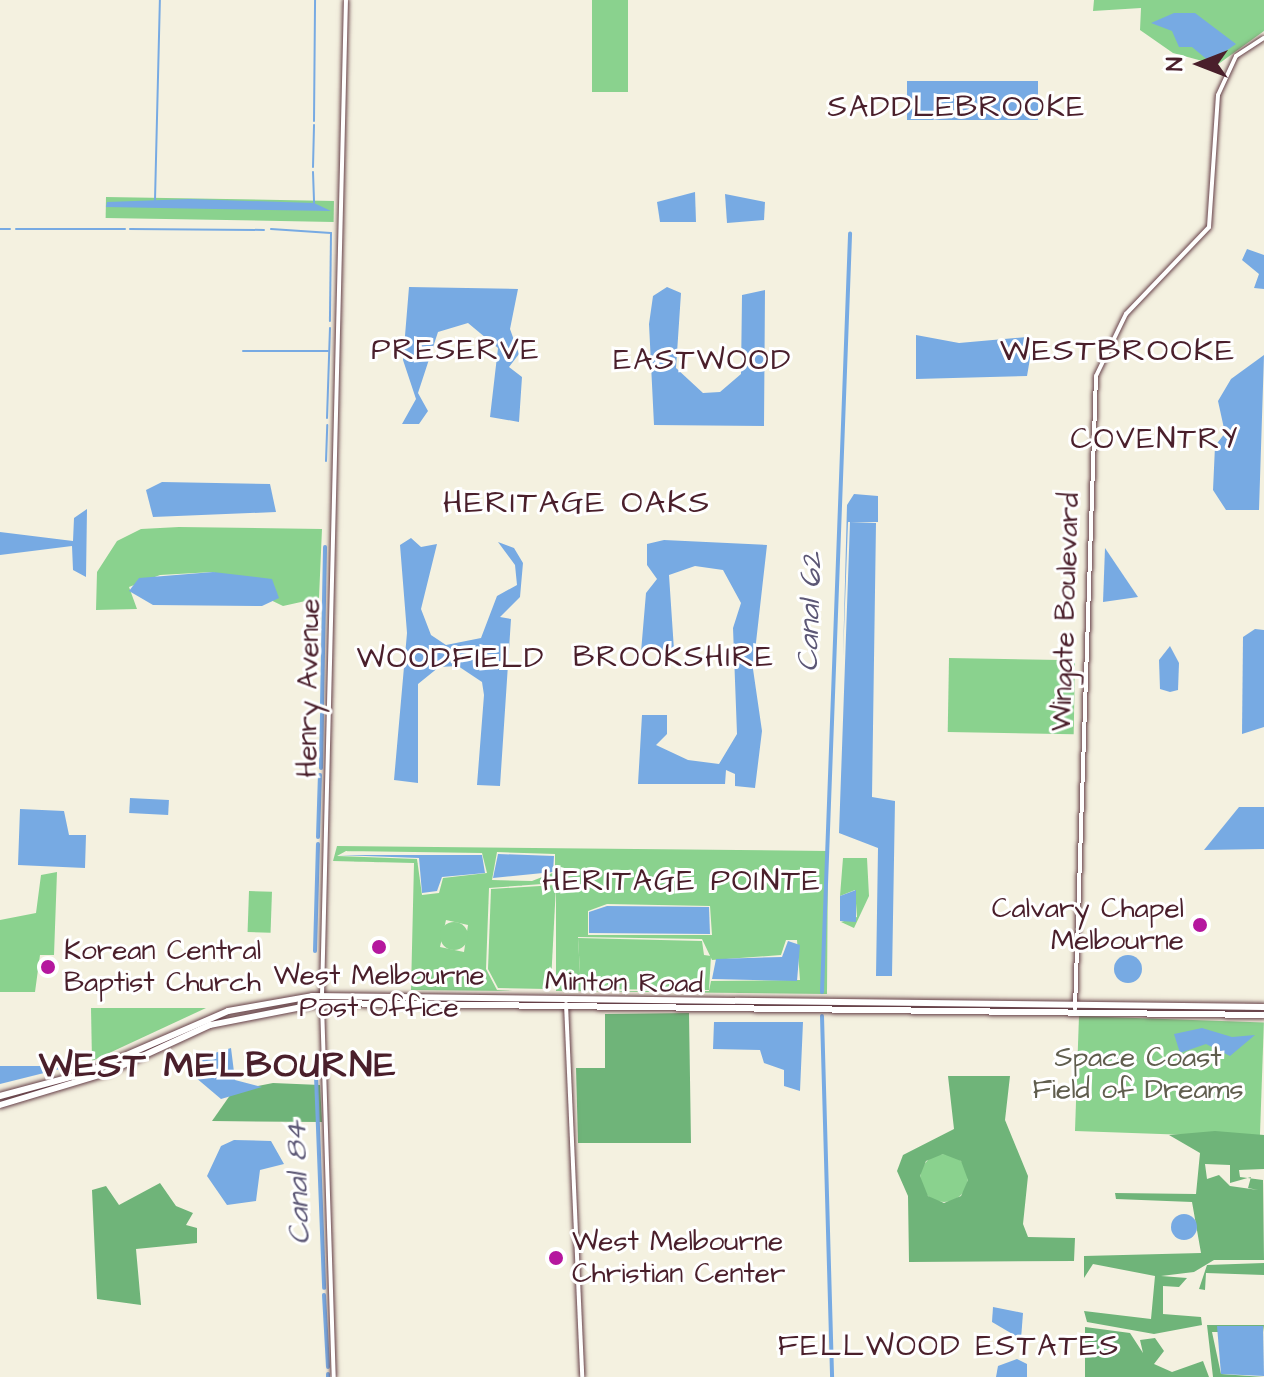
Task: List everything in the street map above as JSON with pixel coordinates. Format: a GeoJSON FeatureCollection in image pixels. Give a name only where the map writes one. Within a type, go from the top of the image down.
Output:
{"type":"FeatureCollection","features":[{"type":"Feature","properties":{"kind":"main road","name":"Minton Road"},"geometry":{"type":"LineString","coordinates":[[0,1105],[106,1073],[190,1033],[322,999]]}},
{"type":"Feature","properties":{"kind":"main road","name":"Minton Road"},"geometry":{"type":"LineString","coordinates":[[0,1096],[85,1073],[184,1026],[263,1002],[322,999],[1204,1009],[1264,1015]]}},
{"type":"Feature","properties":{"kind":"main road","name":"Minton Road"},"geometry":{"type":"LineString","coordinates":[[566,1001],[1212,1001],[1264,1007]]}},
{"type":"Feature","properties":{"kind":"main road"},"geometry":{"type":"LineString","coordinates":[[1196,1001],[1204,1009],[1212,1001]]}},
{"type":"Feature","properties":{"kind":"main road"},"geometry":{"type":"LineString","coordinates":[[184,1026],[190,1033]]}},
{"type":"Feature","properties":{"kind":"street","name":"Henry Avenue"},"geometry":{"type":"LineString","coordinates":[[334,1377],[322,999],[346,0]]}},
{"type":"Feature","properties":{"kind":"street","name":"Wingate Boulevard"},"geometry":{"type":"LineString","coordinates":[[1075,1009],[1096,376],[1126,314],[1209,227],[1218,95],[1236,56],[1264,38]]}},
{"type":"Feature","properties":{"kind":"street"},"geometry":{"type":"LineString","coordinates":[[566,1001],[582,1377]]}},
{"type":"Feature","properties":{"kind":"green space"},"geometry":{"type":"Polygon","coordinates":[[[592,0],[628,0],[628,92],[592,92],[592,0]]]}},
{"type":"Feature","properties":{"kind":"green space"},"geometry":{"type":"Polygon","coordinates":[[[1094,0],[1264,0],[1264,31],[1217,65],[1173,53],[1140,30],[1141,8],[1093,11],[1094,0]]]}},
{"type":"Feature","properties":{"kind":"green space"},"geometry":{"type":"Polygon","coordinates":[[[106,197],[334,201],[334,222],[106,218],[106,197]]]}},
{"type":"Feature","properties":{"kind":"green space"},"geometry":{"type":"Polygon","coordinates":[[[141,529],[322,529],[319,598],[283,606],[213,572],[160,575],[129,587],[137,609],[96,610],[97,572],[117,541],[141,529]]]}},
{"type":"Feature","properties":{"kind":"green space"},"geometry":{"type":"Polygon","coordinates":[[[949,658],[1075,660],[1074,734],[948,732],[949,658]]]}},
{"type":"Feature","properties":{"kind":"green space"},"geometry":{"type":"Polygon","coordinates":[[[337,846],[828,851],[827,994],[556,991],[556,883],[489,888],[486,969],[497,990],[513,991],[411,990],[414,863],[333,861],[337,846]],[[346,851],[337,856],[417,859],[422,895],[439,893],[443,878],[487,873],[482,853],[346,851]],[[497,852],[492,880],[532,881],[555,872],[555,854],[497,852]],[[607,904],[588,911],[588,935],[712,935],[710,906],[607,904]],[[446,920],[440,947],[464,952],[468,925],[446,920]],[[578,937],[581,991],[709,991],[711,981],[800,980],[797,940],[786,940],[781,955],[712,960],[702,939],[578,937]]]}},
{"type":"Feature","properties":{"kind":"green space"},"geometry":{"type":"Polygon","coordinates":[[[843,858],[867,858],[869,896],[854,928],[841,922],[857,917],[855,890],[840,896],[843,858]]]}},
{"type":"Feature","properties":{"kind":"green space"},"geometry":{"type":"Polygon","coordinates":[[[57,872],[54,955],[40,955],[35,992],[0,992],[0,920],[36,913],[41,875],[57,872]]]}},
{"type":"Feature","properties":{"kind":"green space"},"geometry":{"type":"Polygon","coordinates":[[[556,885],[551,982],[547,989],[498,988],[488,969],[491,889],[556,885]]]}},
{"type":"Feature","properties":{"kind":"green space"},"geometry":{"type":"Polygon","coordinates":[[[249,891],[272,892],[271,933],[248,932],[249,891]]]}},
{"type":"Feature","properties":{"kind":"green space"},"geometry":{"type":"Polygon","coordinates":[[[454,922],[464,926],[468,936],[464,946],[454,950],[444,946],[440,936],[444,926],[454,922]]]}},
{"type":"Feature","properties":{"kind":"green space"},"geometry":{"type":"Polygon","coordinates":[[[578,938],[702,941],[704,955],[711,956],[709,990],[581,989],[578,938]]]}},
{"type":"Feature","properties":{"kind":"green space"},"geometry":{"type":"Polygon","coordinates":[[[91,1008],[206,1008],[92,1061],[91,1008]]]}},
{"type":"Feature","properties":{"kind":"green space"},"geometry":{"type":"Polygon","coordinates":[[[689,1013],[691,1143],[578,1143],[576,1068],[605,1068],[605,1014],[689,1013]]]}},
{"type":"Feature","properties":{"kind":"green space","name":"Space Coast Field of Dreams"},"geometry":{"type":"Polygon","coordinates":[[[1079,1016],[1264,1022],[1260,1137],[1075,1131],[1079,1016]]]}},
{"type":"Feature","properties":{"kind":"green space"},"geometry":{"type":"Polygon","coordinates":[[[948,1076],[1010,1076],[1005,1120],[1028,1176],[1023,1224],[1028,1237],[1075,1238],[1074,1261],[909,1262],[908,1196],[897,1171],[903,1155],[954,1129],[948,1076]],[[943,1154],[926,1161],[920,1176],[928,1196],[944,1203],[961,1196],[968,1180],[961,1161],[943,1154]]]}},
{"type":"Feature","properties":{"kind":"green space"},"geometry":{"type":"Polygon","coordinates":[[[273,1083],[320,1085],[322,1122],[212,1121],[233,1091],[273,1083]]]}},
{"type":"Feature","properties":{"kind":"green space"},"geometry":{"type":"Polygon","coordinates":[[[1215,1131],[1264,1135],[1264,1169],[1239,1170],[1240,1177],[1248,1178],[1230,1183],[1230,1165],[1205,1164],[1207,1179],[1219,1175],[1230,1186],[1258,1190],[1248,1188],[1251,1178],[1263,1180],[1264,1260],[1214,1260],[1194,1272],[1161,1276],[1187,1278],[1179,1287],[1163,1286],[1163,1314],[1201,1317],[1202,1325],[1154,1334],[1087,1322],[1084,1311],[1151,1319],[1155,1276],[1093,1264],[1084,1278],[1084,1256],[1201,1253],[1192,1202],[1116,1199],[1115,1193],[1196,1194],[1200,1153],[1169,1135],[1215,1131]]]}},
{"type":"Feature","properties":{"kind":"green space"},"geometry":{"type":"Polygon","coordinates":[[[944,1154],[961,1161],[968,1178],[961,1195],[944,1202],[927,1195],[920,1178],[927,1161],[944,1154]]]}},
{"type":"Feature","properties":{"kind":"green space"},"geometry":{"type":"Polygon","coordinates":[[[160,1183],[176,1206],[193,1213],[186,1225],[197,1228],[197,1243],[136,1249],[141,1305],[97,1299],[92,1190],[106,1186],[119,1205],[160,1183]]]}},
{"type":"Feature","properties":{"kind":"green space"},"geometry":{"type":"Polygon","coordinates":[[[1264,1263],[1264,1275],[1206,1273],[1205,1290],[1199,1289],[1207,1265],[1264,1263]]]}},
{"type":"Feature","properties":{"kind":"green space"},"geometry":{"type":"Polygon","coordinates":[[[1207,1325],[1264,1325],[1263,1332],[1212,1332],[1221,1374],[1264,1377],[1213,1377],[1207,1325]]]}},
{"type":"Feature","properties":{"kind":"green space"},"geometry":{"type":"Polygon","coordinates":[[[1085,1327],[1130,1333],[1143,1353],[1140,1340],[1155,1338],[1164,1351],[1154,1364],[1172,1372],[1203,1361],[1209,1377],[1085,1377],[1085,1327]]]}},
{"type":"Feature","properties":{"kind":"water"},"geometry":{"type":"Polygon","coordinates":[[[1174,13],[1195,13],[1236,44],[1210,62],[1192,47],[1179,47],[1172,31],[1151,23],[1174,13]]]}},
{"type":"Feature","properties":{"kind":"water"},"geometry":{"type":"Polygon","coordinates":[[[907,81],[1038,81],[1038,120],[907,120],[907,81]]]}},
{"type":"Feature","properties":{"kind":"water"},"geometry":{"type":"Polygon","coordinates":[[[695,192],[696,222],[660,222],[657,202],[695,192]]]}},
{"type":"Feature","properties":{"kind":"water"},"geometry":{"type":"Polygon","coordinates":[[[725,194],[765,202],[764,220],[727,223],[725,194]]]}},
{"type":"Feature","properties":{"kind":"water"},"geometry":{"type":"Polygon","coordinates":[[[190,199],[314,203],[331,211],[106,207],[107,202],[190,199]]]}},
{"type":"Feature","properties":{"kind":"water"},"geometry":{"type":"Polygon","coordinates":[[[1247,249],[1264,255],[1264,289],[1254,288],[1259,274],[1242,260],[1247,249]]]}},
{"type":"Feature","properties":{"kind":"water"},"geometry":{"type":"Polygon","coordinates":[[[409,287],[518,289],[510,329],[519,354],[509,367],[522,377],[519,422],[490,417],[498,348],[468,323],[438,332],[418,393],[428,411],[419,424],[402,424],[416,399],[403,360],[409,287]]]}},
{"type":"Feature","properties":{"kind":"water"},"geometry":{"type":"Polygon","coordinates":[[[667,287],[681,293],[676,368],[703,393],[720,392],[741,374],[742,295],[765,290],[764,426],[654,425],[649,324],[653,296],[667,287]]]}},
{"type":"Feature","properties":{"kind":"water"},"geometry":{"type":"Polygon","coordinates":[[[916,335],[959,343],[1027,337],[1033,341],[1027,376],[916,379],[916,335]]]}},
{"type":"Feature","properties":{"kind":"water"},"geometry":{"type":"Polygon","coordinates":[[[1264,355],[1259,510],[1226,510],[1213,490],[1215,446],[1225,433],[1218,401],[1231,379],[1264,355]]]}},
{"type":"Feature","properties":{"kind":"water"},"geometry":{"type":"Polygon","coordinates":[[[162,482],[270,484],[276,512],[153,517],[146,490],[162,482]]]}},
{"type":"Feature","properties":{"kind":"water"},"geometry":{"type":"Polygon","coordinates":[[[854,494],[878,496],[878,522],[848,522],[843,658],[847,505],[854,494]]]}},
{"type":"Feature","properties":{"kind":"water"},"geometry":{"type":"Polygon","coordinates":[[[87,509],[86,577],[73,570],[72,546],[0,555],[0,532],[73,541],[74,518],[87,509]]]}},
{"type":"Feature","properties":{"kind":"water"},"geometry":{"type":"Polygon","coordinates":[[[850,522],[876,523],[872,797],[895,801],[892,976],[876,976],[878,848],[839,833],[850,522]]]}},
{"type":"Feature","properties":{"kind":"water"},"geometry":{"type":"Polygon","coordinates":[[[411,538],[421,547],[437,544],[421,609],[431,635],[446,645],[481,638],[497,596],[517,585],[515,565],[498,542],[514,548],[523,563],[520,597],[500,617],[511,619],[500,786],[477,785],[484,695],[482,682],[458,666],[439,667],[418,684],[418,783],[394,780],[407,633],[400,545],[411,538]]]}},
{"type":"Feature","properties":{"kind":"water"},"geometry":{"type":"Polygon","coordinates":[[[664,540],[767,545],[753,669],[762,731],[755,788],[735,786],[735,774],[726,770],[725,784],[638,784],[642,715],[667,715],[667,734],[656,745],[688,760],[719,764],[737,734],[733,628],[741,603],[723,570],[695,566],[669,575],[674,650],[641,652],[646,593],[657,579],[647,565],[647,544],[664,540]]]}},
{"type":"Feature","properties":{"kind":"water"},"geometry":{"type":"Polygon","coordinates":[[[1105,548],[1138,597],[1103,602],[1105,548]]]}},
{"type":"Feature","properties":{"kind":"water"},"geometry":{"type":"Polygon","coordinates":[[[213,572],[272,579],[279,598],[262,606],[153,605],[129,591],[139,578],[213,572]]]}},
{"type":"Feature","properties":{"kind":"water"},"geometry":{"type":"Polygon","coordinates":[[[1255,629],[1264,630],[1264,727],[1242,734],[1243,637],[1255,629]]]}},
{"type":"Feature","properties":{"kind":"water"},"geometry":{"type":"Polygon","coordinates":[[[1170,646],[1179,663],[1178,690],[1170,692],[1160,689],[1159,660],[1170,646]]]}},
{"type":"Feature","properties":{"kind":"water"},"geometry":{"type":"Polygon","coordinates":[[[130,798],[169,800],[168,815],[129,813],[130,798]]]}},
{"type":"Feature","properties":{"kind":"water"},"geometry":{"type":"Polygon","coordinates":[[[1239,807],[1264,807],[1264,849],[1204,850],[1239,807]]]}},
{"type":"Feature","properties":{"kind":"water"},"geometry":{"type":"Polygon","coordinates":[[[20,809],[64,811],[69,835],[86,835],[85,868],[18,865],[20,809]]]}},
{"type":"Feature","properties":{"kind":"water"},"geometry":{"type":"Polygon","coordinates":[[[498,854],[554,856],[553,872],[493,878],[498,854]]]}},
{"type":"Feature","properties":{"kind":"water"},"geometry":{"type":"Polygon","coordinates":[[[339,855],[482,855],[485,873],[442,877],[437,891],[422,893],[419,858],[339,855]]]}},
{"type":"Feature","properties":{"kind":"water"},"geometry":{"type":"Polygon","coordinates":[[[856,890],[856,922],[840,921],[840,896],[856,890]]]}},
{"type":"Feature","properties":{"kind":"water"},"geometry":{"type":"Polygon","coordinates":[[[607,906],[709,907],[710,934],[589,933],[589,912],[607,906]]]}},
{"type":"Feature","properties":{"kind":"water"},"geometry":{"type":"Polygon","coordinates":[[[788,941],[800,945],[797,981],[712,979],[716,959],[782,957],[788,941]]]}},
{"type":"Feature","properties":{"kind":"water"},"geometry":{"type":"Polygon","coordinates":[[[1128,955],[1138,959],[1142,969],[1138,979],[1128,983],[1118,979],[1114,969],[1118,959],[1128,955]]]}},
{"type":"Feature","properties":{"kind":"water"},"geometry":{"type":"Polygon","coordinates":[[[714,1022],[803,1022],[800,1091],[784,1086],[784,1070],[764,1063],[760,1050],[713,1049],[714,1022]]]}},
{"type":"Feature","properties":{"kind":"water"},"geometry":{"type":"Polygon","coordinates":[[[1202,1028],[1232,1037],[1255,1035],[1230,1056],[1206,1044],[1180,1053],[1174,1034],[1202,1028]]]}},
{"type":"Feature","properties":{"kind":"water"},"geometry":{"type":"Polygon","coordinates":[[[231,1048],[235,1080],[262,1087],[221,1099],[195,1077],[195,1059],[231,1048]]]}},
{"type":"Feature","properties":{"kind":"water"},"geometry":{"type":"Polygon","coordinates":[[[0,1066],[63,1066],[64,1068],[0,1084],[0,1066]]]}},
{"type":"Feature","properties":{"kind":"water"},"geometry":{"type":"Polygon","coordinates":[[[234,1140],[271,1141],[284,1164],[260,1170],[256,1201],[227,1205],[207,1176],[221,1146],[234,1140]]]}},
{"type":"Feature","properties":{"kind":"water"},"geometry":{"type":"Polygon","coordinates":[[[1184,1214],[1193,1218],[1197,1227],[1193,1236],[1184,1240],[1175,1236],[1171,1227],[1175,1218],[1184,1214]]]}},
{"type":"Feature","properties":{"kind":"water"},"geometry":{"type":"Polygon","coordinates":[[[993,1307],[1023,1313],[1021,1339],[992,1322],[993,1307]]]}},
{"type":"Feature","properties":{"kind":"water"},"geometry":{"type":"Polygon","coordinates":[[[1217,1326],[1263,1326],[1264,1376],[1221,1374],[1217,1326]]]}},
{"type":"Feature","properties":{"kind":"water"},"geometry":{"type":"Polygon","coordinates":[[[1017,1359],[1027,1364],[1027,1377],[996,1377],[998,1366],[1017,1359]]]}},
{"type":"Feature","properties":{"kind":"waterway"},"geometry":{"type":"LineString","coordinates":[[155,200],[160,0]]}},
{"type":"Feature","properties":{"kind":"waterway"},"geometry":{"type":"LineString","coordinates":[[314,121],[315,0]]}},
{"type":"Feature","properties":{"kind":"waterway"},"geometry":{"type":"LineString","coordinates":[[313,167],[314,125]]}},
{"type":"Feature","properties":{"kind":"waterway"},"geometry":{"type":"LineString","coordinates":[[313,172],[314,203]]}},
{"type":"Feature","properties":{"kind":"waterway"},"geometry":{"type":"LineString","coordinates":[[0,229],[10,229]]}},
{"type":"Feature","properties":{"kind":"waterway"},"geometry":{"type":"LineString","coordinates":[[16,229],[125,229]]}},
{"type":"Feature","properties":{"kind":"waterway"},"geometry":{"type":"LineString","coordinates":[[130,229],[264,230]]}},
{"type":"Feature","properties":{"kind":"waterway"},"geometry":{"type":"LineString","coordinates":[[271,229],[331,233],[330,321]]}},
{"type":"Feature","properties":{"kind":"waterway","name":"Canal 62"},"geometry":{"type":"LineString","coordinates":[[822,992],[850,234]]}},
{"type":"Feature","properties":{"kind":"waterway"},"geometry":{"type":"LineString","coordinates":[[327,418],[330,328]]}},
{"type":"Feature","properties":{"kind":"waterway"},"geometry":{"type":"LineString","coordinates":[[243,351],[328,351]]}},
{"type":"Feature","properties":{"kind":"waterway"},"geometry":{"type":"LineString","coordinates":[[326,461],[327,425]]}},
{"type":"Feature","properties":{"kind":"waterway","name":"Canal 84"},"geometry":{"type":"LineString","coordinates":[[322,705],[325,547]]}},
{"type":"Feature","properties":{"kind":"waterway","name":"Canal 84"},"geometry":{"type":"LineString","coordinates":[[321,768],[322,714]]}},
{"type":"Feature","properties":{"kind":"waterway","name":"Canal 84"},"geometry":{"type":"LineString","coordinates":[[318,837],[320,775]]}},
{"type":"Feature","properties":{"kind":"waterway","name":"Canal 84"},"geometry":{"type":"LineString","coordinates":[[315,951],[318,844]]}},
{"type":"Feature","properties":{"kind":"waterway","name":"Canal 62"},"geometry":{"type":"LineString","coordinates":[[822,1016],[832,1377]]}},
{"type":"Feature","properties":{"kind":"waterway","name":"Canal 84"},"geometry":{"type":"LineString","coordinates":[[316,1076],[324,1288]]}},
{"type":"Feature","properties":{"kind":"waterway","name":"Canal 84"},"geometry":{"type":"LineString","coordinates":[[324,1295],[328,1367]]}},
{"type":"Feature","properties":{"kind":"place","name":"Calvary Chapel Melbourne"},"geometry":{"type":"Point","coordinates":[1200,925]}},
{"type":"Feature","properties":{"kind":"place","name":"West Melbourne Post Office"},"geometry":{"type":"Point","coordinates":[379,947]}},
{"type":"Feature","properties":{"kind":"place","name":"Korean Central Baptist Church"},"geometry":{"type":"Point","coordinates":[48,967]}},
{"type":"Feature","properties":{"kind":"place","name":"West Melbourne Christian Center"},"geometry":{"type":"Point","coordinates":[556,1258]}},
{"type":"Feature","properties":{"kind":"district","name":"SADDLEBROOKE"},"geometry":{"type":"Point","coordinates":[957,107]}},
{"type":"Feature","properties":{"kind":"district","name":"PRESERVE"},"geometry":{"type":"Point","coordinates":[456,350]}},
{"type":"Feature","properties":{"kind":"district","name":"WESTBROOKE"},"geometry":{"type":"Point","coordinates":[1118,351]}},
{"type":"Feature","properties":{"kind":"district","name":"EASTWOOD"},"geometry":{"type":"Point","coordinates":[703,360]}},
{"type":"Feature","properties":{"kind":"district","name":"COVENTRY"},"geometry":{"type":"Point","coordinates":[1155,439]}},
{"type":"Feature","properties":{"kind":"district","name":"HERITAGE OAKS"},"geometry":{"type":"Point","coordinates":[577,503]}},
{"type":"Feature","properties":{"kind":"district","name":"BROOKSHIRE"},"geometry":{"type":"Point","coordinates":[674,657]}},
{"type":"Feature","properties":{"kind":"district","name":"WOODFIELD"},"geometry":{"type":"Point","coordinates":[451,658]}},
{"type":"Feature","properties":{"kind":"district","name":"HERITAGE POINTE"},"geometry":{"type":"Point","coordinates":[682,881]}},
{"type":"Feature","properties":{"kind":"district","name":"WEST MELBOURNE"},"geometry":{"type":"Point","coordinates":[218,1066]}},
{"type":"Feature","properties":{"kind":"district","name":"FELLWOOD ESTATES"},"geometry":{"type":"Point","coordinates":[949,1346]}}]}
